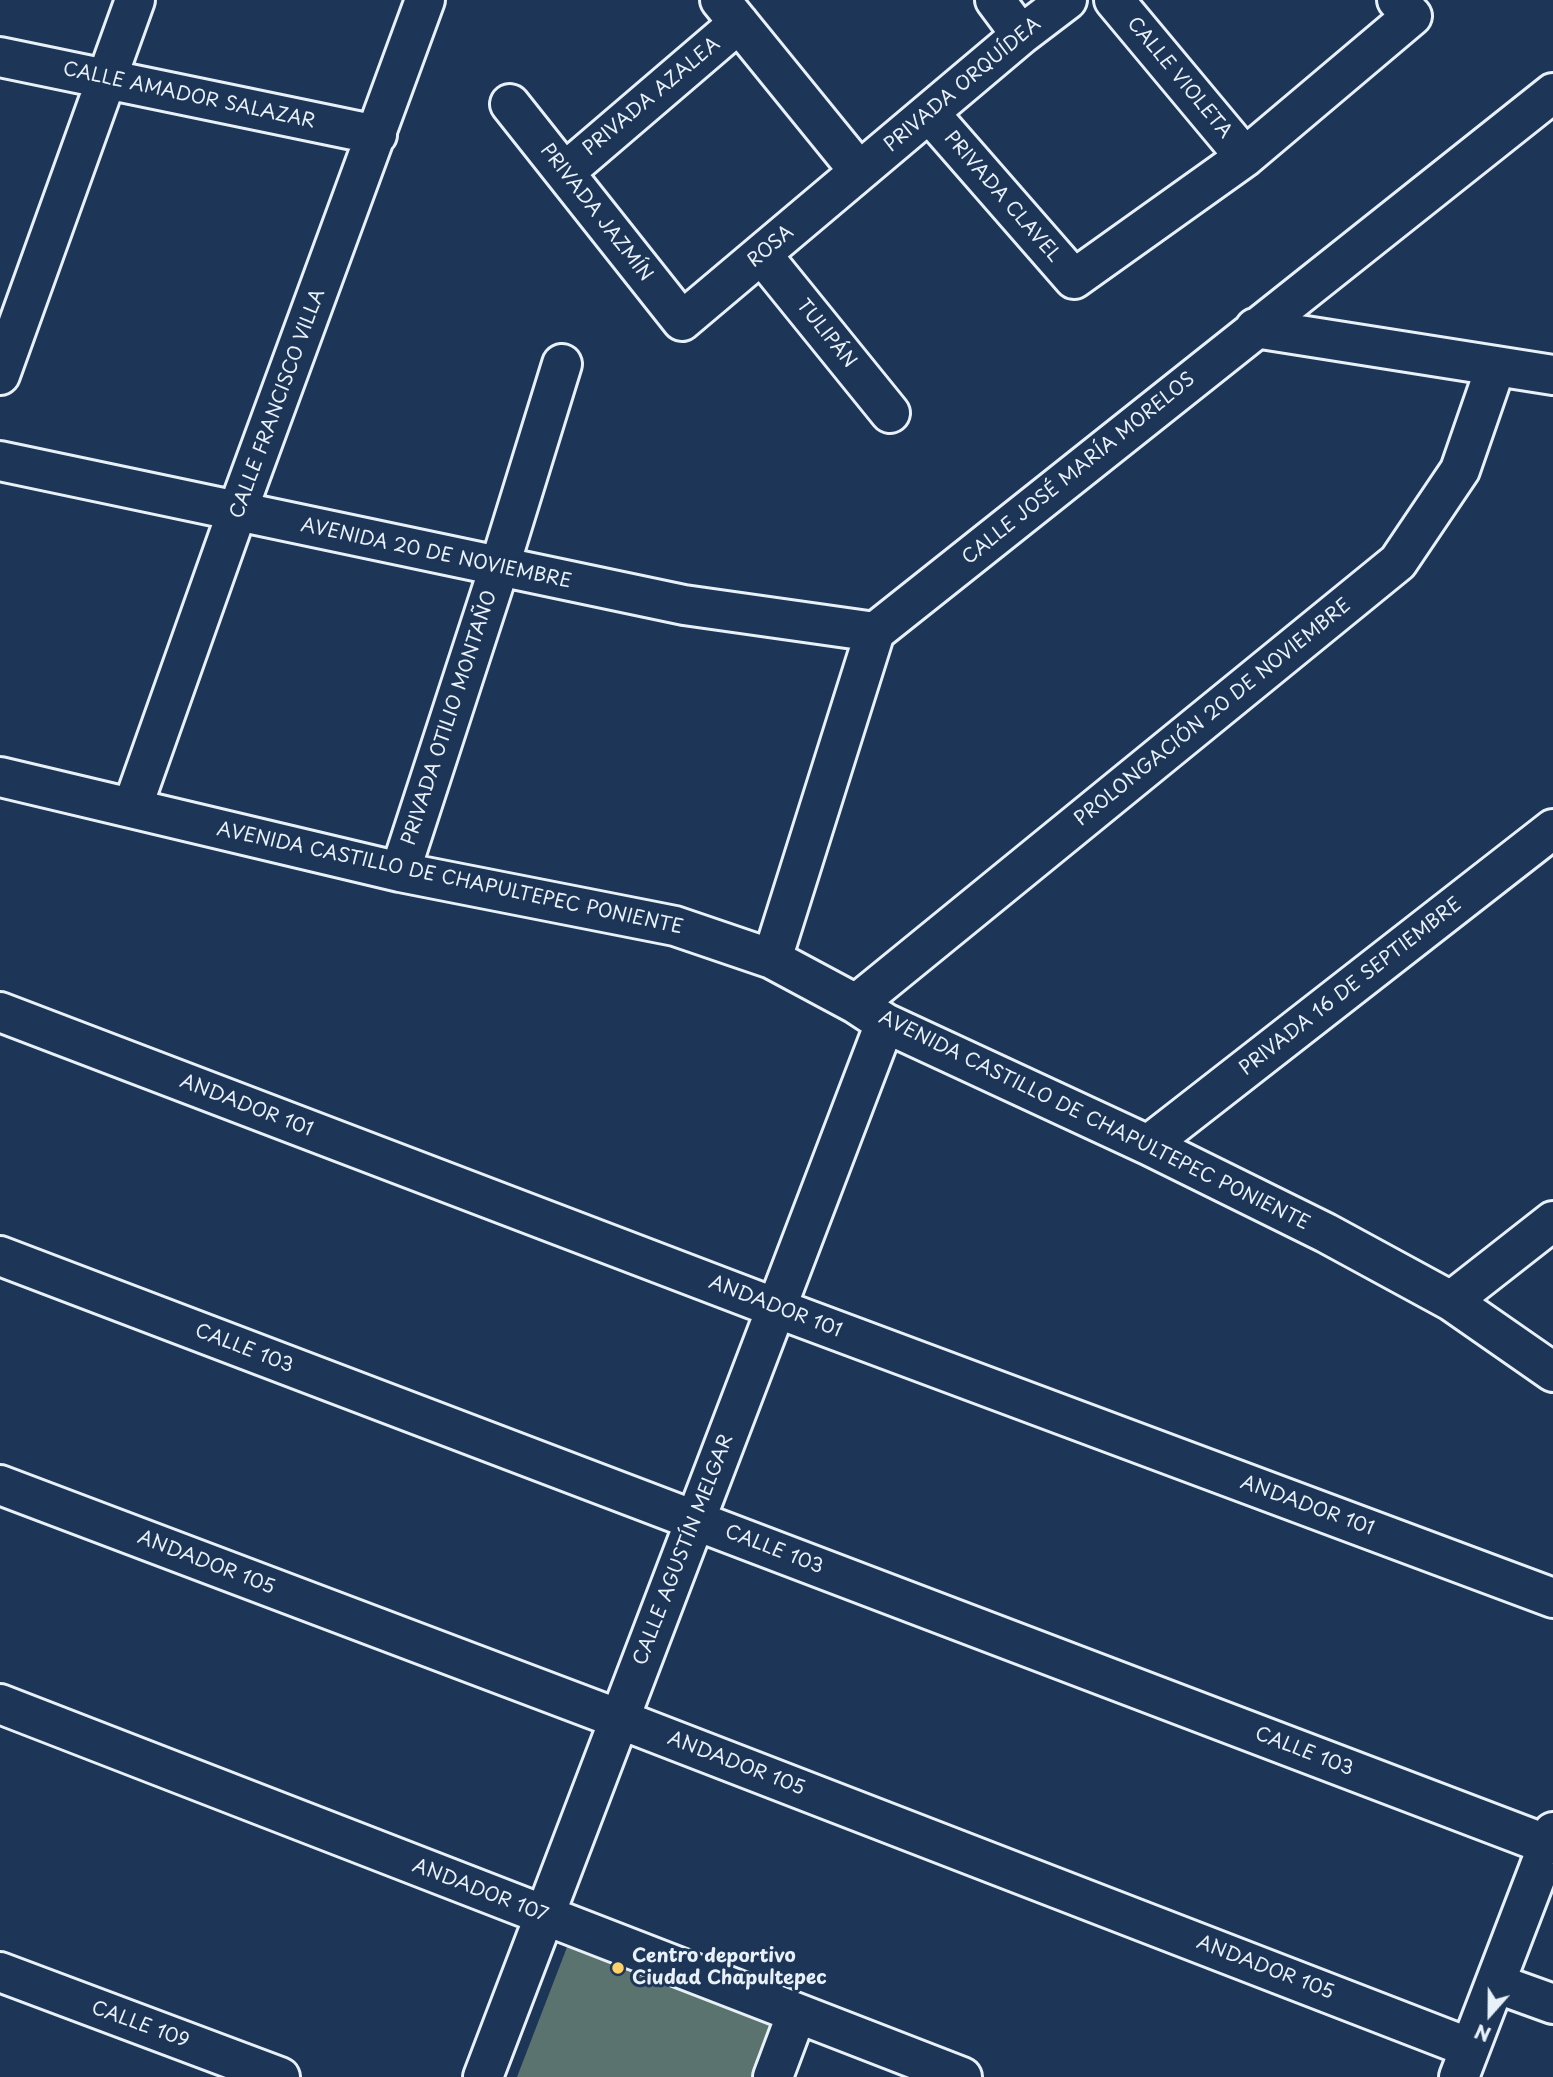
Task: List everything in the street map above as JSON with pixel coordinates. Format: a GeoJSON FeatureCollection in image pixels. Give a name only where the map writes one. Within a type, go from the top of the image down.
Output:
{"type":"FeatureCollection","features":[{"type":"Feature","properties":{"kind":"street"},"geometry":{"type":"LineString","coordinates":[[0,374],[135,0]]}},
{"type":"Feature","properties":{"kind":"street","name":"CALLE FRANCISCO VILLA"},"geometry":{"type":"LineString","coordinates":[[132,808],[237,512],[425,0]]}},
{"type":"Feature","properties":{"kind":"street"},"geometry":{"type":"LineString","coordinates":[[995,0],[1021,35]]}},
{"type":"Feature","properties":{"kind":"street","name":"PRIVADA ORQUÍDEA"},"geometry":{"type":"LineString","coordinates":[[859,171],[1021,35],[1067,0]]}},
{"type":"Feature","properties":{"kind":"street","name":"CALLE VIOLETA"},"geometry":{"type":"LineString","coordinates":[[1114,0],[1245,156]]}},
{"type":"Feature","properties":{"kind":"street"},"geometry":{"type":"LineString","coordinates":[[1245,156],[1404,8]]}},
{"type":"Feature","properties":{"kind":"street"},"geometry":{"type":"LineString","coordinates":[[729,12],[859,171]]}},
{"type":"Feature","properties":{"kind":"street","name":"PRIVADA AZALEA"},"geometry":{"type":"LineString","coordinates":[[565,172],[729,12]]}},
{"type":"Feature","properties":{"kind":"street","name":"CALLE AMADOR SALAZAR"},"geometry":{"type":"LineString","coordinates":[[0,57],[377,135]]}},
{"type":"Feature","properties":{"kind":"street","name":"CALLE JOSÉ MARÍA MORELOS"},"geometry":{"type":"LineString","coordinates":[[874,632],[1553,93]]}},
{"type":"Feature","properties":{"kind":"street","name":"PRIVADA JAZMÍN"},"geometry":{"type":"LineString","coordinates":[[510,104],[682,321]]}},
{"type":"Feature","properties":{"kind":"street","name":"PRIVADA CLAVEL"},"geometry":{"type":"LineString","coordinates":[[930,114],[1074,279],[1245,156]]}},
{"type":"Feature","properties":{"kind":"street","name":"ROSA"},"geometry":{"type":"LineString","coordinates":[[682,321],[859,171]]}},
{"type":"Feature","properties":{"kind":"street","name":"TULIPÁN"},"geometry":{"type":"LineString","coordinates":[[762,255],[890,413]]}},
{"type":"Feature","properties":{"kind":"street"},"geometry":{"type":"LineString","coordinates":[[1255,328],[1553,376]]}},
{"type":"Feature","properties":{"kind":"street","name":"PRIVADA OTILIO MONTAÑO"},"geometry":{"type":"LineString","coordinates":[[400,872],[562,364]]}},
{"type":"Feature","properties":{"kind":"street","name":"PROLONGACIÓN 20 DE NOVIEMBRE"},"geometry":{"type":"LineString","coordinates":[[870,1014],[1398,562],[1460,470],[1496,366]]}},
{"type":"Feature","properties":{"kind":"street","name":"AVENIDA 20 DE NOVIEMBRE"},"geometry":{"type":"LineString","coordinates":[[0,461],[684,606],[874,632]]}},
{"type":"Feature","properties":{"kind":"street"},"geometry":{"type":"LineString","coordinates":[[772,959],[874,632]]}},
{"type":"Feature","properties":{"kind":"street","name":"AVENIDA CASTILLO DE CHAPULTEPEC PONIENTE"},"geometry":{"type":"LineString","coordinates":[[0,777],[400,872],[675,926],[772,959],[870,1014],[1148,1145],[1325,1233],[1451,1301],[1553,1372]]}},
{"type":"Feature","properties":{"kind":"street","name":"PRIVADA 16 DE SEPTIEMBRE"},"geometry":{"type":"LineString","coordinates":[[1148,1145],[1553,830]]}},
{"type":"Feature","properties":{"kind":"street","name":"ANDADOR 101"},"geometry":{"type":"LineString","coordinates":[[0,1012],[776,1308],[1553,1598]]}},
{"type":"Feature","properties":{"kind":"street","name":"CALLE AGUSTÍN MELGAR"},"geometry":{"type":"LineString","coordinates":[[483,2077],[776,1308],[870,1014]]}},
{"type":"Feature","properties":{"kind":"street"},"geometry":{"type":"LineString","coordinates":[[1451,1301],[1553,1221]]}},
{"type":"Feature","properties":{"kind":"street","name":"CALLE 103"},"geometry":{"type":"LineString","coordinates":[[0,1256],[695,1520],[1551,1838]]}},
{"type":"Feature","properties":{"kind":"street","name":"ANDADOR 105"},"geometry":{"type":"LineString","coordinates":[[0,1485],[620,1719],[1464,2062]]}},
{"type":"Feature","properties":{"kind":"street","name":"ANDADOR 107"},"geometry":{"type":"LineString","coordinates":[[0,1704],[962,2077]]}},
{"type":"Feature","properties":{"kind":"street"},"geometry":{"type":"LineString","coordinates":[[1464,2062],[1551,1838]]}},
{"type":"Feature","properties":{"kind":"street","name":"CALLE 109"},"geometry":{"type":"LineString","coordinates":[[0,1972],[280,2077]]}},
{"type":"Feature","properties":{"kind":"street"},"geometry":{"type":"LineString","coordinates":[[1495,1983],[1553,2004]]}},
{"type":"Feature","properties":{"kind":"street"},"geometry":{"type":"LineString","coordinates":[[773,2077],[797,2013]]}},
{"type":"Feature","properties":{"kind":"green space","name":"Centro deportivo Ciudad Chapultepec"},"geometry":{"type":"Polygon","coordinates":[[[574,1929],[780,2007],[752,2077],[517,2077],[574,1929]]]}},
{"type":"Feature","properties":{"kind":"place","name":"Centro deportivo Ciudad Chapultepec"},"geometry":{"type":"Point","coordinates":[618,1968]}}]}
